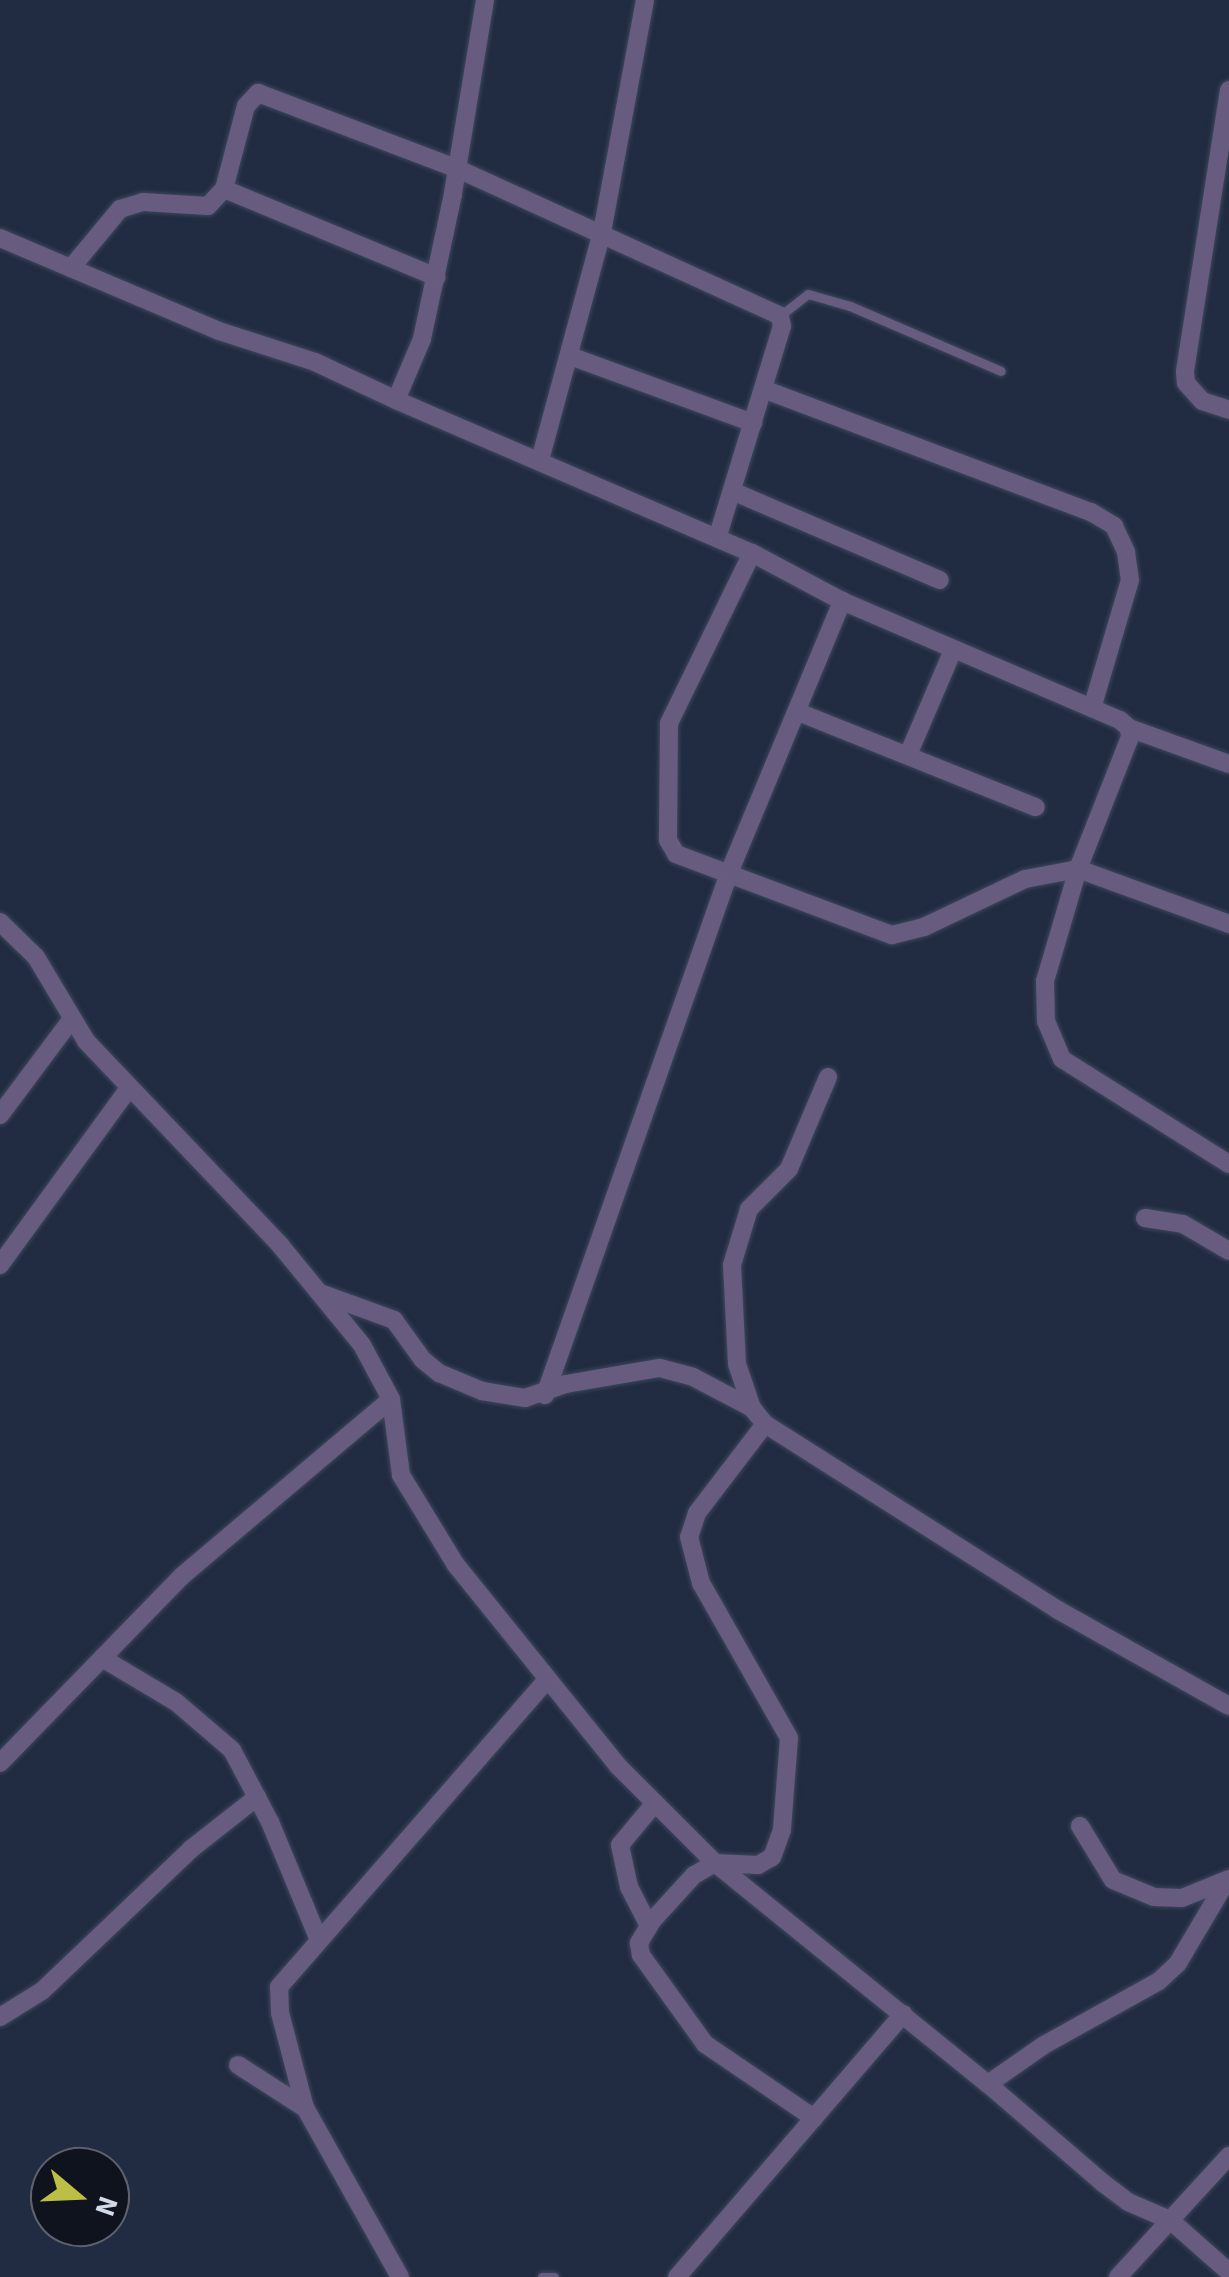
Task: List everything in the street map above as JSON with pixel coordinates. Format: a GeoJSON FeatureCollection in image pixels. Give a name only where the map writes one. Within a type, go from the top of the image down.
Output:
{"type":"FeatureCollection","features":[{"type":"Feature","properties":{"kind":"street"},"geometry":{"type":"LineString","coordinates":[[396,400],[422,339],[436,277],[485,0]]}},
{"type":"Feature","properties":{"kind":"street"},"geometry":{"type":"LineString","coordinates":[[540,460],[602,232],[645,0]]}},
{"type":"Feature","properties":{"kind":"street"},"geometry":{"type":"LineString","coordinates":[[71,268],[120,209],[143,202],[208,206],[224,189],[246,106],[258,93],[458,169],[780,316],[782,326],[717,538]]}},
{"type":"Feature","properties":{"kind":"street"},"geometry":{"type":"LineString","coordinates":[[1228,102],[1185,372],[1186,384],[1202,401],[1229,410]]}},
{"type":"Feature","properties":{"kind":"street"},"geometry":{"type":"LineString","coordinates":[[224,189],[436,277]]}},
{"type":"Feature","properties":{"kind":"street"},"geometry":{"type":"LineString","coordinates":[[0,238],[219,331],[315,362],[752,553],[842,601],[1092,708],[1128,728],[1229,764]]}},
{"type":"Feature","properties":{"kind":"street"},"geometry":{"type":"LineString","coordinates":[[570,356],[753,422]]}},
{"type":"Feature","properties":{"kind":"street"},"geometry":{"type":"LineString","coordinates":[[763,389],[1091,512],[1114,526],[1126,552],[1130,580],[1092,708]]}},
{"type":"Feature","properties":{"kind":"street"},"geometry":{"type":"LineString","coordinates":[[732,491],[940,580]]}},
{"type":"Feature","properties":{"kind":"street"},"geometry":{"type":"LineString","coordinates":[[752,553],[669,723],[668,840],[683,858],[892,935],[924,927],[1025,878],[1078,869],[1229,924]]}},
{"type":"Feature","properties":{"kind":"street"},"geometry":{"type":"LineString","coordinates":[[544,1394],[729,873],[842,601]]}},
{"type":"Feature","properties":{"kind":"street"},"geometry":{"type":"LineString","coordinates":[[908,755],[953,650]]}},
{"type":"Feature","properties":{"kind":"street"},"geometry":{"type":"LineString","coordinates":[[798,712],[1036,807]]}},
{"type":"Feature","properties":{"kind":"street"},"geometry":{"type":"LineString","coordinates":[[1128,728],[1130,737],[1078,869],[1045,981],[1046,1020],[1062,1059],[1229,1164]]}},
{"type":"Feature","properties":{"kind":"street"},"geometry":{"type":"LineString","coordinates":[[0,922],[36,957],[70,1020],[280,1245],[362,1346],[390,1399],[401,1475],[456,1565],[547,1680],[654,1804],[715,1864],[904,2014],[1128,2202],[1170,2220],[1229,2272]]}},
{"type":"Feature","properties":{"kind":"street"},"geometry":{"type":"LineString","coordinates":[[0,1115],[70,1020]]}},
{"type":"Feature","properties":{"kind":"street"},"geometry":{"type":"LineString","coordinates":[[828,1077],[789,1169],[766,1187],[750,1208],[732,1265],[737,1364],[752,1408],[764,1424],[1117,1646],[1229,1706]]}},
{"type":"Feature","properties":{"kind":"street"},"geometry":{"type":"LineString","coordinates":[[0,1265],[130,1087]]}},
{"type":"Feature","properties":{"kind":"street"},"geometry":{"type":"LineString","coordinates":[[1145,1218],[1182,1224],[1229,1251]]}},
{"type":"Feature","properties":{"kind":"street"},"geometry":{"type":"LineString","coordinates":[[319,1293],[394,1320],[422,1360],[456,1382],[510,1398],[660,1368],[693,1377],[752,1408]]}},
{"type":"Feature","properties":{"kind":"street"},"geometry":{"type":"LineString","coordinates":[[0,1763],[182,1575],[390,1399]]}},
{"type":"Feature","properties":{"kind":"street"},"geometry":{"type":"LineString","coordinates":[[764,1424],[698,1513],[689,1537],[701,1582],[789,1738],[790,1776],[782,1830],[772,1857],[758,1864],[715,1864],[686,1880],[639,1943],[641,1955],[690,2028],[736,2067],[814,2118]]}},
{"type":"Feature","properties":{"kind":"street"},"geometry":{"type":"LineString","coordinates":[[102,1658],[176,1702],[232,1750],[257,1797],[318,1938]]}},
{"type":"Feature","properties":{"kind":"street"},"geometry":{"type":"LineString","coordinates":[[400,2277],[305,2108],[277,1997],[286,1974],[547,1680]]}},
{"type":"Feature","properties":{"kind":"street"},"geometry":{"type":"LineString","coordinates":[[0,2017],[42,1991],[191,1849],[257,1797]]}},
{"type":"Feature","properties":{"kind":"street"},"geometry":{"type":"LineString","coordinates":[[649,1926],[629,1887],[620,1844],[654,1804]]}},
{"type":"Feature","properties":{"kind":"street"},"geometry":{"type":"LineString","coordinates":[[1080,1826],[1113,1880],[1154,1897],[1182,1898],[1228,1879]]}},
{"type":"Feature","properties":{"kind":"street"},"geometry":{"type":"LineString","coordinates":[[988,2084],[1044,2045],[1159,1982],[1178,1964],[1228,1879]]}},
{"type":"Feature","properties":{"kind":"street"},"geometry":{"type":"LineString","coordinates":[[677,2277],[904,2014]]}},
{"type":"Feature","properties":{"kind":"street"},"geometry":{"type":"LineString","coordinates":[[238,2065],[305,2108]]}},
{"type":"Feature","properties":{"kind":"street"},"geometry":{"type":"LineString","coordinates":[[1118,2277],[1229,2156]]}},
{"type":"Feature","properties":{"kind":"lane"},"geometry":{"type":"LineString","coordinates":[[780,316],[808,294],[850,306],[1001,371]]}},
{"type":"Feature","properties":{"kind":"lane"},"geometry":{"type":"LineString","coordinates":[[542,2277],[554,2277]]}}]}
